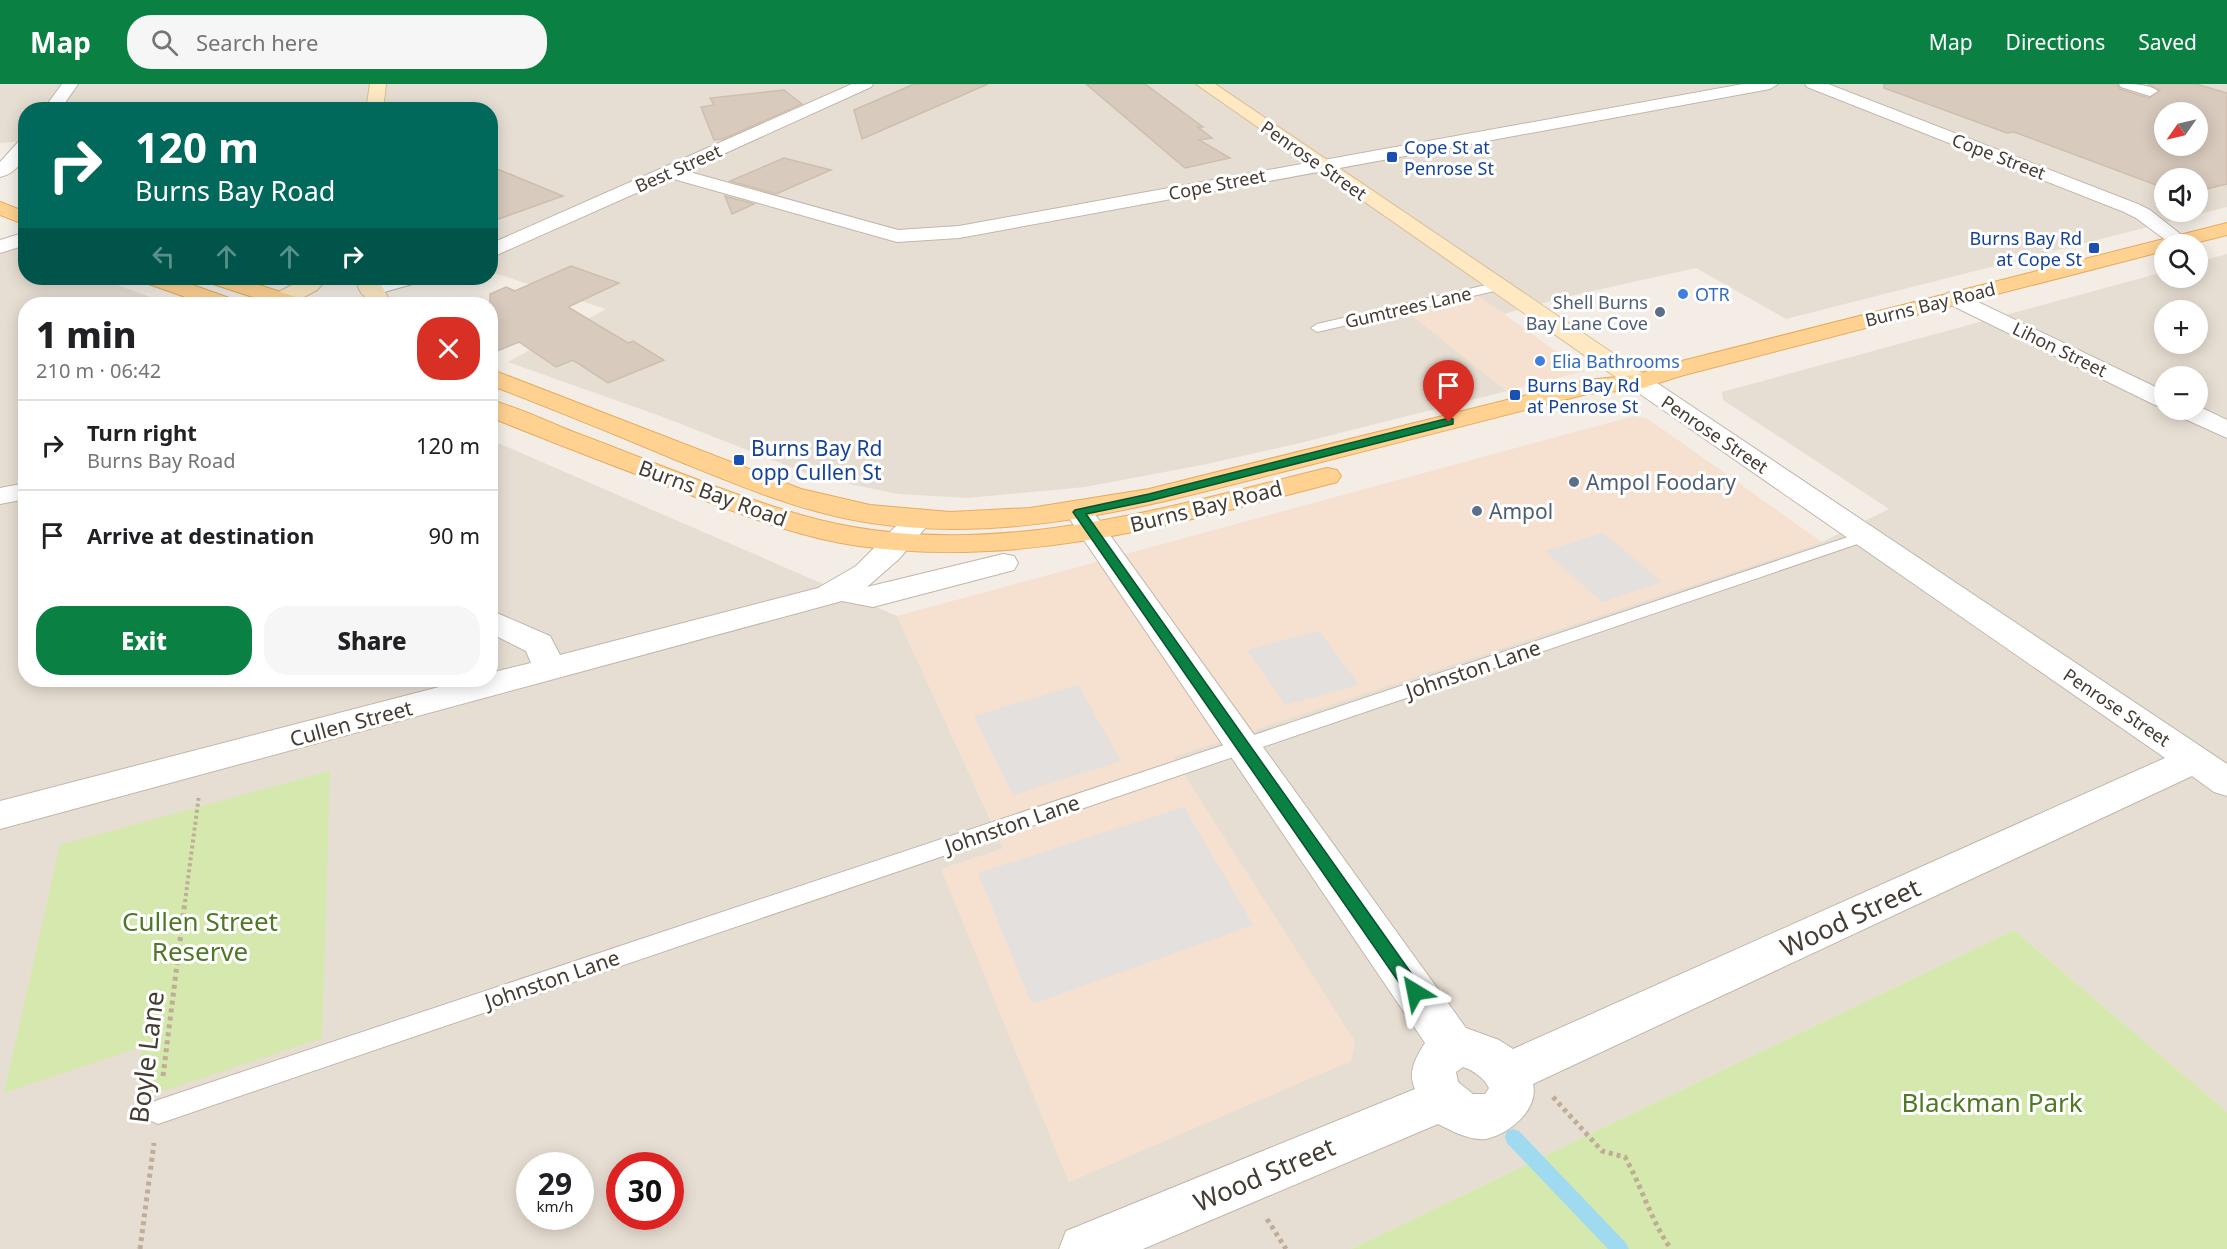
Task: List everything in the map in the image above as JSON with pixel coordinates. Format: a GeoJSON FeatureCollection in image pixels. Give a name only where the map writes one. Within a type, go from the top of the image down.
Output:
{"type":"FeatureCollection","features":[{"type":"Feature","properties":{"kind":"main road"},"geometry":{"type":"LineString","coordinates":[[375,102],[378,84]]}},
{"type":"Feature","properties":{"kind":"main road","name":"Penrose Street"},"geometry":{"type":"LineString","coordinates":[[1204,84],[1639,382]]}},
{"type":"Feature","properties":{"kind":"main road"},"geometry":{"type":"LineString","coordinates":[[0,208],[18,216]]}},
{"type":"Feature","properties":{"kind":"main road","name":"Burns Bay Road"},"geometry":{"type":"LineString","coordinates":[[2204,234],[2226,229]]}},
{"type":"Feature","properties":{"kind":"main road","name":"Burns Bay Road"},"geometry":{"type":"LineString","coordinates":[[498,379],[800,498],[873,514],[918,520],[1086,523],[1164,518],[1621,400],[1639,382],[1675,370],[2154,246]]}},
{"type":"Feature","properties":{"kind":"main road"},"geometry":{"type":"LineString","coordinates":[[173,285],[205,297]]}},
{"type":"Feature","properties":{"kind":"main road"},"geometry":{"type":"LineString","coordinates":[[237,285],[269,297]]}},
{"type":"Feature","properties":{"kind":"main road"},"geometry":{"type":"LineString","coordinates":[[293,297],[309,285]]}},
{"type":"Feature","properties":{"kind":"main road","name":"Burns Bay Road"},"geometry":{"type":"LineString","coordinates":[[498,411],[777,518],[858,537],[978,544],[1086,523]]}},
{"type":"Feature","properties":{"kind":"street"},"geometry":{"type":"LineString","coordinates":[[57,102],[70,84]]}},
{"type":"Feature","properties":{"kind":"street","name":"Best Street"},"geometry":{"type":"LineString","coordinates":[[498,248],[865,84]]}},
{"type":"Feature","properties":{"kind":"street","name":"Cope Street"},"geometry":{"type":"LineString","coordinates":[[669,172],[897,236],[959,232],[1770,84]]}},
{"type":"Feature","properties":{"kind":"street","name":"Cope Street"},"geometry":{"type":"LineString","coordinates":[[1813,84],[2131,208],[2170,234]]}},
{"type":"Feature","properties":{"kind":"street"},"geometry":{"type":"LineString","coordinates":[[2127,84],[2150,91]]}},
{"type":"Feature","properties":{"kind":"street"},"geometry":{"type":"LineString","coordinates":[[0,171],[18,154]]}},
{"type":"Feature","properties":{"kind":"street"},"geometry":{"type":"LineString","coordinates":[[0,247],[18,241]]}},
{"type":"Feature","properties":{"kind":"street"},"geometry":{"type":"LineString","coordinates":[[372,290],[387,285]]}},
{"type":"Feature","properties":{"kind":"street","name":"Lihon Street"},"geometry":{"type":"LineString","coordinates":[[1955,298],[2154,395]]}},
{"type":"Feature","properties":{"kind":"street","name":"Penrose Street"},"geometry":{"type":"LineString","coordinates":[[1639,382],[2227,782]]}},
{"type":"Feature","properties":{"kind":"street"},"geometry":{"type":"LineString","coordinates":[[2206,420],[2227,430]]}},
{"type":"Feature","properties":{"kind":"street"},"geometry":{"type":"LineString","coordinates":[[0,496],[18,493]]}},
{"type":"Feature","properties":{"kind":"street","name":"Cullen Street"},"geometry":{"type":"LineString","coordinates":[[498,684],[840,591],[890,551],[918,520]]}},
{"type":"Feature","properties":{"kind":"street"},"geometry":{"type":"LineString","coordinates":[[1086,523],[1455,1048]]}},
{"type":"Feature","properties":{"kind":"street","name":"Cullen Street"},"geometry":{"type":"LineString","coordinates":[[840,591],[873,597],[1003,563]]}},
{"type":"Feature","properties":{"kind":"street"},"geometry":{"type":"LineString","coordinates":[[498,624],[539,644],[551,670]]}},
{"type":"Feature","properties":{"kind":"street","name":"Cullen Street"},"geometry":{"type":"LineString","coordinates":[[0,815],[487,687]]}},
{"type":"Feature","properties":{"kind":"street","name":"Wood Street"},"geometry":{"type":"LineString","coordinates":[[1515,1070],[2194,760]]}},
{"type":"Feature","properties":{"kind":"street"},"geometry":{"type":"LineString","coordinates":[[1455,1048],[1473,1048],[1515,1070],[1506,1104],[1499,1112],[1474,1117],[1461,1113],[1444,1099],[1435,1085],[1433,1074],[1441,1055],[1455,1048]]}},
{"type":"Feature","properties":{"kind":"street","name":"Wood Street"},"geometry":{"type":"LineString","coordinates":[[1084,1249],[1444,1099]]}},
{"type":"Feature","properties":{"kind":"lane","name":"Gumtrees Lane"},"geometry":{"type":"LineString","coordinates":[[1317,328],[1498,286]]}},
{"type":"Feature","properties":{"kind":"lane","name":"Johnston Lane"},"geometry":{"type":"LineString","coordinates":[[158,1112],[1866,536]]}},
{"type":"Feature","properties":{"kind":"path","name":"Boyle Lane"},"geometry":{"type":"LineString","coordinates":[[140,1249],[202,762]]}},
{"type":"Feature","properties":{"kind":"path"},"geometry":{"type":"LineString","coordinates":[[1515,1070],[1602,1151],[1625,1157],[1638,1180],[1657,1229],[1671,1249]]}},
{"type":"Feature","properties":{"kind":"shaded area"},"geometry":{"type":"Polygon","coordinates":[[[0,84],[2227,84],[2227,207],[2208,212],[2208,168],[2154,168],[2154,222],[2168,222],[1786,319],[1696,268],[1561,298],[1504,314],[1478,296],[1408,312],[1507,391],[1207,464],[1085,487],[968,498],[898,494],[816,477],[663,417],[508,362],[606,309],[498,274],[498,102],[18,102],[18,142],[0,143],[0,84]]]}},
{"type":"Feature","properties":{"kind":"shaded area"},"geometry":{"type":"Polygon","coordinates":[[[0,240],[18,247],[18,285],[117,285],[150,297],[18,297],[18,687],[498,687],[498,443],[897,616],[1004,849],[942,869],[1069,1182],[1350,1061],[1355,1042],[1172,757],[1822,542],[1889,509],[1723,400],[1722,392],[2154,275],[2154,288],[2208,288],[2208,259],[2227,254],[2227,1112],[2014,930],[1351,1249],[0,1249],[0,240]]]}},
{"type":"Feature","properties":{"kind":"shaded area"},"geometry":{"type":"Polygon","coordinates":[[[1478,296],[1584,371],[1507,391],[1407,312],[1478,296]]]}},
{"type":"Feature","properties":{"kind":"shaded area"},"geometry":{"type":"Polygon","coordinates":[[[1634,416],[1648,419],[1822,542],[1173,757],[1355,1042],[1351,1061],[1069,1182],[941,869],[1004,848],[897,616],[1634,416]]]}},
{"type":"Feature","properties":{"kind":"shaded area"},"geometry":{"type":"Polygon","coordinates":[[[1603,533],[1662,582],[1602,602],[1545,551],[1603,533]]]}},
{"type":"Feature","properties":{"kind":"shaded area"},"geometry":{"type":"Polygon","coordinates":[[[1319,631],[1359,685],[1285,705],[1247,650],[1319,631]]]}},
{"type":"Feature","properties":{"kind":"shaded area"},"geometry":{"type":"Polygon","coordinates":[[[1078,685],[1121,761],[1013,795],[974,716],[1078,685]]]}},
{"type":"Feature","properties":{"kind":"shaded area"},"geometry":{"type":"Polygon","coordinates":[[[1184,807],[1253,925],[1032,1004],[978,873],[1184,807]]]}},
{"type":"Feature","properties":{"kind":"green space","name":"Cullen Street Reserve"},"geometry":{"type":"Polygon","coordinates":[[[330,771],[322,1038],[137,1100],[141,1047],[4,1093],[60,845],[330,771]]]}},
{"type":"Feature","properties":{"kind":"green space","name":"Blackman Park"},"geometry":{"type":"Polygon","coordinates":[[[2014,930],[2227,1112],[2227,1249],[1351,1249],[2014,930]]]}},
{"type":"Feature","properties":{"kind":"building"},"geometry":{"type":"Polygon","coordinates":[[[914,84],[988,84],[862,139],[854,110],[914,84]]]}},
{"type":"Feature","properties":{"kind":"building"},"geometry":{"type":"Polygon","coordinates":[[[1086,84],[1145,84],[1203,127],[1198,127],[1212,138],[1199,140],[1230,158],[1185,168],[1086,84]]]}},
{"type":"Feature","properties":{"kind":"building"},"geometry":{"type":"Polygon","coordinates":[[[1884,84],[2117,84],[2120,89],[2149,98],[2160,90],[2148,84],[2196,84],[2227,93],[2227,184],[2208,189],[2208,168],[2154,168],[2154,184],[2014,132],[2007,133],[1884,88],[1884,84]]]}},
{"type":"Feature","properties":{"kind":"building"},"geometry":{"type":"Polygon","coordinates":[[[784,90],[802,104],[723,139],[714,140],[701,107],[714,105],[710,98],[784,90]]]}},
{"type":"Feature","properties":{"kind":"building"},"geometry":{"type":"Polygon","coordinates":[[[784,158],[831,170],[776,194],[730,181],[784,158]]]}},
{"type":"Feature","properties":{"kind":"building"},"geometry":{"type":"Polygon","coordinates":[[[498,169],[563,196],[498,219],[498,169]]]}},
{"type":"Feature","properties":{"kind":"building"},"geometry":{"type":"Polygon","coordinates":[[[725,196],[754,204],[732,214],[725,196]]]}},
{"type":"Feature","properties":{"kind":"building"},"geometry":{"type":"Polygon","coordinates":[[[571,266],[619,283],[568,307],[628,343],[633,341],[664,360],[608,383],[573,360],[556,367],[519,342],[498,351],[498,297],[490,297],[490,294],[506,287],[515,291],[571,266]]]}},
{"type":"Feature","properties":{"kind":"waterway"},"geometry":{"type":"LineString","coordinates":[[1513,1137],[1620,1249]]}},
{"type":"Feature","properties":{"kind":"place","name":"Cope St at Penrose St"},"geometry":{"type":"Point","coordinates":[1392,157]}},
{"type":"Feature","properties":{"kind":"place","name":"Burns Bay Rd at Cope St"},"geometry":{"type":"Point","coordinates":[2094,248]}},
{"type":"Feature","properties":{"kind":"place","name":"OTR"},"geometry":{"type":"Point","coordinates":[1683,294]}},
{"type":"Feature","properties":{"kind":"place","name":"Shell Burns Bay Lane Cove"},"geometry":{"type":"Point","coordinates":[1660,312]}},
{"type":"Feature","properties":{"kind":"place","name":"Elia Bathrooms"},"geometry":{"type":"Point","coordinates":[1540,361]}},
{"type":"Feature","properties":{"kind":"place","name":"Burns Bay Rd at Penrose St"},"geometry":{"type":"Point","coordinates":[1515,395]}},
{"type":"Feature","properties":{"kind":"place","name":"Burns Bay Rd opp Cullen St"},"geometry":{"type":"Point","coordinates":[739,460]}},
{"type":"Feature","properties":{"kind":"place","name":"Ampol Foodary"},"geometry":{"type":"Point","coordinates":[1574,482]}},
{"type":"Feature","properties":{"kind":"place","name":"Ampol"},"geometry":{"type":"Point","coordinates":[1477,511]}},
{"type":"Feature","properties":{"kind":"route"},"geometry":{"type":"LineString","coordinates":[[1415,992],[1079,512],[1149,497],[1449,422]]}}]}
